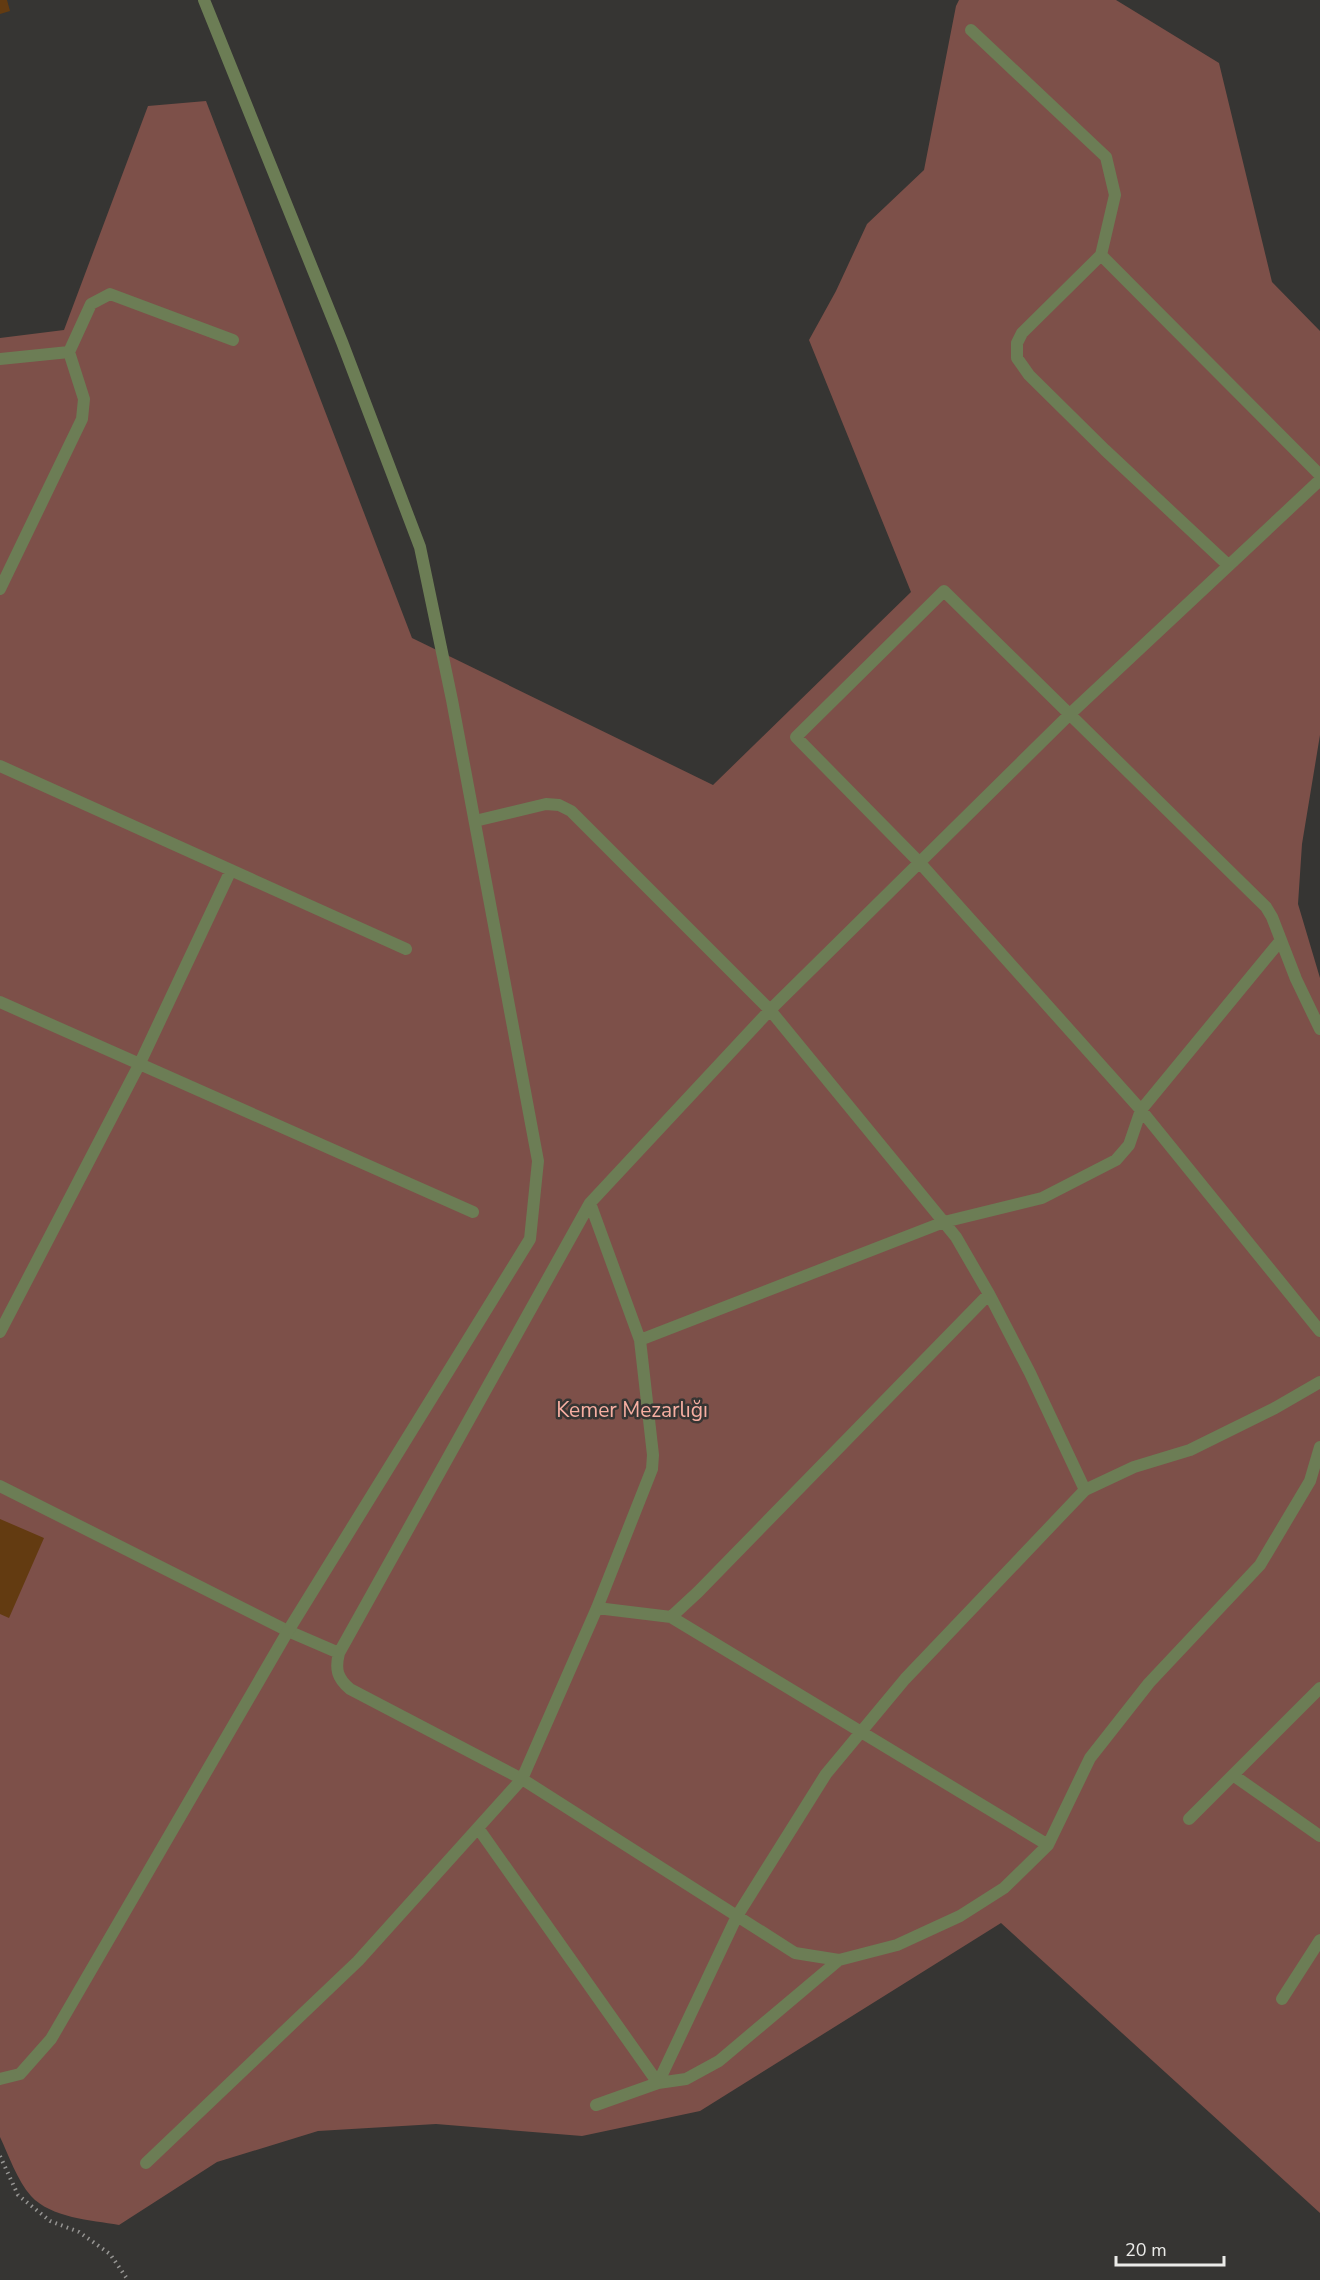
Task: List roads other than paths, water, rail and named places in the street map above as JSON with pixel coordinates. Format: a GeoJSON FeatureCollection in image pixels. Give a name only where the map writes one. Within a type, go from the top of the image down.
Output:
{"type":"FeatureCollection","features":[{"type":"Feature","properties":{"kind":"street"},"geometry":{"type":"LineString","coordinates":[[0,2079],[20,2074],[51,2039],[288,1630],[530,1239],[538,1161],[475,821],[420,546],[342,342],[204,0]]}},
{"type":"Feature","properties":{"kind":"street"},"geometry":{"type":"LineString","coordinates":[[971,30],[1106,157],[1115,195],[1101,255],[1022,333],[1017,343],[1017,358],[1044,391],[1228,565]]}},
{"type":"Feature","properties":{"kind":"street"},"geometry":{"type":"LineString","coordinates":[[1101,255],[1320,475]]}},
{"type":"Feature","properties":{"kind":"street"},"geometry":{"type":"LineString","coordinates":[[0,589],[82,419],[84,399],[69,352],[92,304],[110,294],[233,340]]}},
{"type":"Feature","properties":{"kind":"street"},"geometry":{"type":"LineString","coordinates":[[0,359],[69,352]]}},
{"type":"Feature","properties":{"kind":"street"},"geometry":{"type":"LineString","coordinates":[[1320,480],[1070,714],[770,1010],[590,1203],[339,1653],[336,1666],[340,1680],[350,1689],[522,1779],[795,1953],[839,1960],[897,1945],[960,1916],[1004,1888],[1048,1845],[1090,1758],[1149,1683],[1260,1565],[1315,1482],[1320,1447]]}},
{"type":"Feature","properties":{"kind":"street"},"geometry":{"type":"LineString","coordinates":[[1320,1029],[1266,908],[945,591],[796,736],[920,863],[1141,1110],[1320,1331]]}},
{"type":"Feature","properties":{"kind":"street"},"geometry":{"type":"LineString","coordinates":[[0,766],[406,949]]}},
{"type":"Feature","properties":{"kind":"street"},"geometry":{"type":"LineString","coordinates":[[475,821],[546,804],[559,805],[571,811],[770,1010],[956,1237],[1030,1373],[1085,1490]]}},
{"type":"Feature","properties":{"kind":"street"},"geometry":{"type":"LineString","coordinates":[[0,1332],[140,1063],[231,870]]}},
{"type":"Feature","properties":{"kind":"street"},"geometry":{"type":"LineString","coordinates":[[640,1340],[944,1222],[1042,1198],[1116,1160],[1129,1145],[1141,1110],[1281,940]]}},
{"type":"Feature","properties":{"kind":"street"},"geometry":{"type":"LineString","coordinates":[[0,1002],[473,1212]]}},
{"type":"Feature","properties":{"kind":"street"},"geometry":{"type":"LineString","coordinates":[[146,2163],[358,1961],[522,1779],[597,1608],[652,1469],[653,1455],[640,1340],[590,1203]]}},
{"type":"Feature","properties":{"kind":"street"},"geometry":{"type":"LineString","coordinates":[[670,1617],[698,1592],[989,1294]]}},
{"type":"Feature","properties":{"kind":"street"},"geometry":{"type":"LineString","coordinates":[[658,2083],[737,1916],[826,1774],[905,1679],[1085,1490],[1134,1467],[1191,1450],[1275,1408],[1320,1382]]}},
{"type":"Feature","properties":{"kind":"street"},"geometry":{"type":"LineString","coordinates":[[0,1486],[288,1630],[339,1653]]}},
{"type":"Feature","properties":{"kind":"street"},"geometry":{"type":"LineString","coordinates":[[597,1608],[670,1617],[1048,1845]]}},
{"type":"Feature","properties":{"kind":"street"},"geometry":{"type":"LineString","coordinates":[[1189,1819],[1320,1688]]}},
{"type":"Feature","properties":{"kind":"street"},"geometry":{"type":"LineString","coordinates":[[1233,1775],[1320,1836]]}},
{"type":"Feature","properties":{"kind":"street"},"geometry":{"type":"LineString","coordinates":[[478,1828],[658,2083]]}},
{"type":"Feature","properties":{"kind":"street"},"geometry":{"type":"LineString","coordinates":[[1282,1999],[1320,1940]]}},
{"type":"Feature","properties":{"kind":"street"},"geometry":{"type":"LineString","coordinates":[[596,2104],[658,2083],[686,2079],[719,2061],[839,1960]]}},
{"type":"Feature","properties":{"kind":"park label","name":"Kemer Mezarlığı"},"geometry":{"type":"Point","coordinates":[632,1410]}}]}
